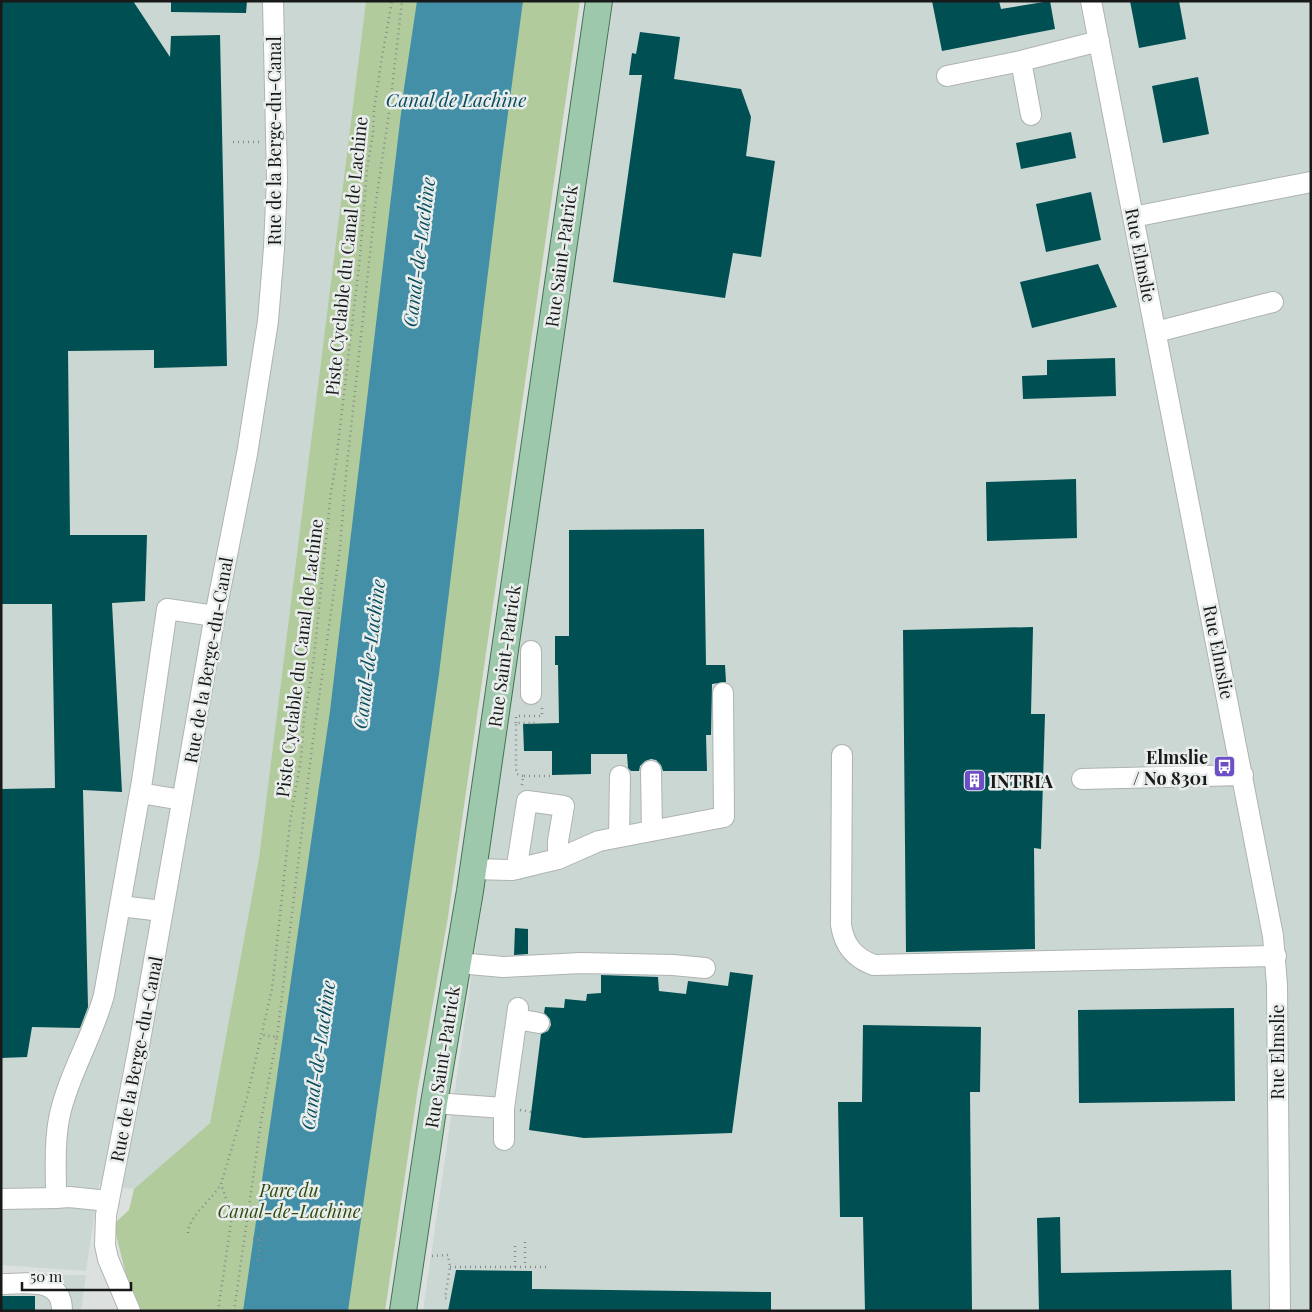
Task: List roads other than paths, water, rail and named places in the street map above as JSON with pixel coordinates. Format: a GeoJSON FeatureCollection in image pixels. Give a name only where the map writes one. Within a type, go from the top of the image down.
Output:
{"type":"FeatureCollection","features":[{"type":"Feature","properties":{"kind":"main road","name":"Rue Saint-Patrick"},"geometry":{"type":"LineString","coordinates":[[403,1311],[434,1103],[473,869],[599,1]]}},
{"type":"Feature","properties":{"kind":"street","name":"Rue de la Berge-du-Canal"},"geometry":{"type":"LineString","coordinates":[[130,1311],[107,1252],[105,1232],[109,1201],[139,1046],[215,616],[247,454],[268,321],[277,180],[273,1]]}},
{"type":"Feature","properties":{"kind":"street","name":"Rue Elmslie"},"geometry":{"type":"LineString","coordinates":[[1091,1],[1243,775],[1276,956],[1280,1311]]}},
{"type":"Feature","properties":{"kind":"street"},"geometry":{"type":"LineString","coordinates":[[947,76],[1021,61],[1099,41]]}},
{"type":"Feature","properties":{"kind":"street"},"geometry":{"type":"LineString","coordinates":[[1021,61],[1031,115]]}},
{"type":"Feature","properties":{"kind":"street"},"geometry":{"type":"LineString","coordinates":[[1133,217],[1311,182]]}},
{"type":"Feature","properties":{"kind":"street"},"geometry":{"type":"LineString","coordinates":[[1156,332],[1273,302]]}},
{"type":"Feature","properties":{"kind":"street"},"geometry":{"type":"LineString","coordinates":[[56,1198],[59,1115],[100,1011],[140,794],[167,609],[215,616]]}},
{"type":"Feature","properties":{"kind":"street"},"geometry":{"type":"LineString","coordinates":[[531,651],[531,694]]}},
{"type":"Feature","properties":{"kind":"street"},"geometry":{"type":"LineString","coordinates":[[500,680],[510,680],[520,675],[531,674]]}},
{"type":"Feature","properties":{"kind":"street"},"geometry":{"type":"LineString","coordinates":[[473,869],[506,871],[558,859],[599,841],[724,817],[723,693]]}},
{"type":"Feature","properties":{"kind":"street"},"geometry":{"type":"LineString","coordinates":[[842,755],[842,936],[854,954],[863,961],[874,964],[1276,956]]}},
{"type":"Feature","properties":{"kind":"street"},"geometry":{"type":"LineString","coordinates":[[651,771],[652,831]]}},
{"type":"Feature","properties":{"kind":"street"},"geometry":{"type":"LineString","coordinates":[[1082,779],[1243,775]]}},
{"type":"Feature","properties":{"kind":"street"},"geometry":{"type":"LineString","coordinates":[[619,837],[620,776]]}},
{"type":"Feature","properties":{"kind":"street"},"geometry":{"type":"LineString","coordinates":[[140,794],[182,800]]}},
{"type":"Feature","properties":{"kind":"street"},"geometry":{"type":"LineString","coordinates":[[518,868],[527,801],[564,806],[558,841],[558,859]]}},
{"type":"Feature","properties":{"kind":"street"},"geometry":{"type":"LineString","coordinates":[[120,906],[162,911]]}},
{"type":"Feature","properties":{"kind":"street"},"geometry":{"type":"LineString","coordinates":[[458,963],[503,967],[581,963],[673,965],[705,968]]}},
{"type":"Feature","properties":{"kind":"street"},"geometry":{"type":"LineString","coordinates":[[504,1140],[504,1108],[517,1014],[539,1023]]}},
{"type":"Feature","properties":{"kind":"street"},"geometry":{"type":"LineString","coordinates":[[434,1103],[504,1108]]}},
{"type":"Feature","properties":{"kind":"street"},"geometry":{"type":"LineString","coordinates":[[1,1200],[69,1197],[109,1201]]}},
{"type":"Feature","properties":{"kind":"street"},"geometry":{"type":"LineString","coordinates":[[1,1284],[45,1284],[53,1288],[59,1295],[62,1311]]}},
{"type":"Feature","properties":{"kind":"water","name":"Canal de Lachine"},"geometry":{"type":"Polygon","coordinates":[[[417,1],[523,1],[439,674],[348,1311],[243,1311],[330,711],[404,88],[417,1]]]}},
{"type":"Feature","properties":{"kind":"place","name":"Elmslie / No 8301"},"geometry":{"type":"Point","coordinates":[1224,767]}},
{"type":"Feature","properties":{"kind":"place","name":"INTRIA"},"geometry":{"type":"Point","coordinates":[974,781]}},
{"type":"Feature","properties":{"kind":"water label","name":"Canal-de-Lachine"},"geometry":{"type":"Point","coordinates":[418,252]}},
{"type":"Feature","properties":{"kind":"water label","name":"Canal-de-Lachine"},"geometry":{"type":"Point","coordinates":[368,654]}},
{"type":"Feature","properties":{"kind":"water label","name":"Canal-de-Lachine"},"geometry":{"type":"Point","coordinates":[317,1055]}},
{"type":"Feature","properties":{"kind":"park label","name":"Parc du Canal-de-Lachine"},"geometry":{"type":"Point","coordinates":[289,1200]}}]}
